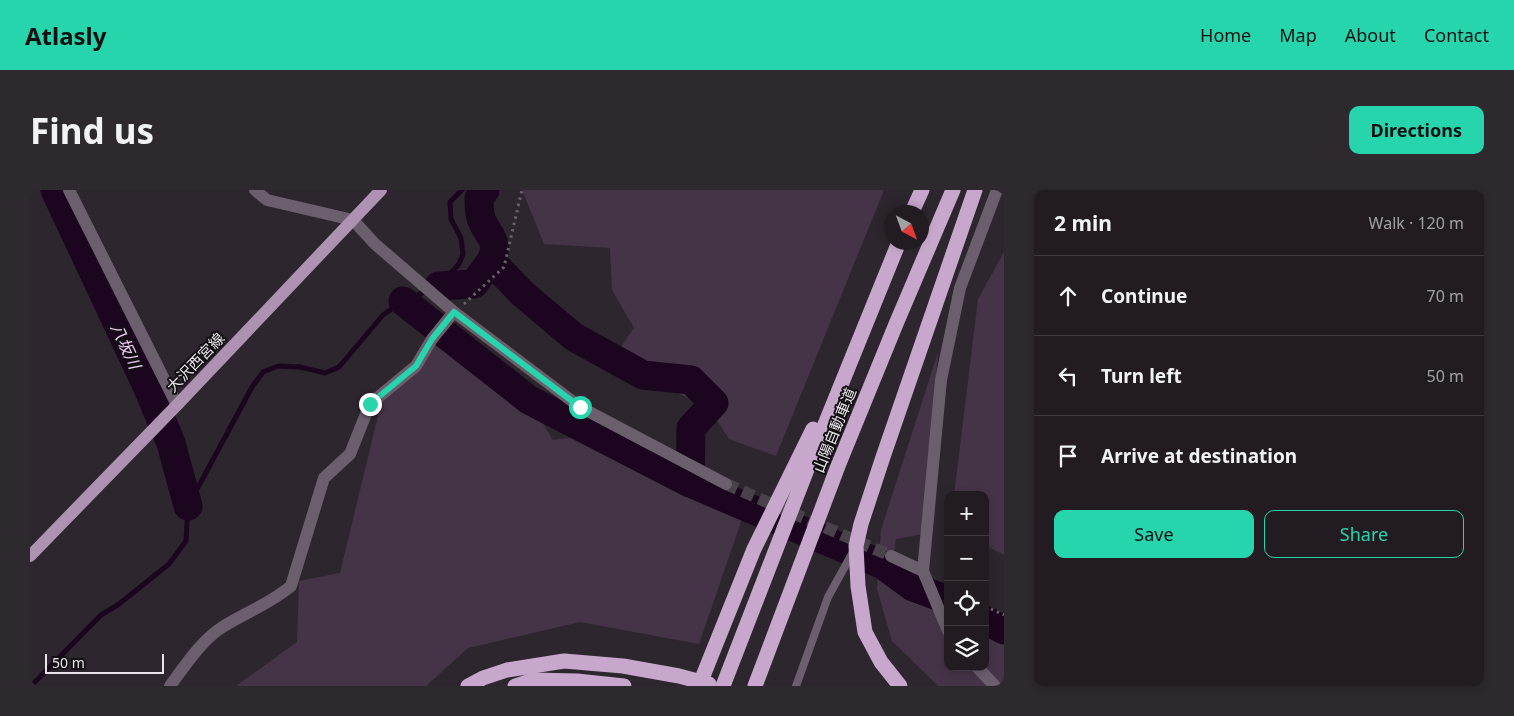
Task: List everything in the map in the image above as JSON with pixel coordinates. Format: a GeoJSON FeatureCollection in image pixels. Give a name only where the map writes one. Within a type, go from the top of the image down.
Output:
{"type":"FeatureCollection","features":[{"type":"Feature","properties":{"kind":"highway"},"geometry":{"type":"LineString","coordinates":[[915,205],[922,190]]}},
{"type":"Feature","properties":{"kind":"highway","name":"山陽自動車道"},"geometry":{"type":"LineString","coordinates":[[755,686],[838,466],[953,190]]}},
{"type":"Feature","properties":{"kind":"highway"},"geometry":{"type":"LineString","coordinates":[[900,686],[881,662],[866,632],[858,586],[856,546],[861,524],[883,457],[976,190]]}},
{"type":"Feature","properties":{"kind":"highway","name":"山陽自動車道"},"geometry":{"type":"LineString","coordinates":[[723,686],[809,463],[896,250]]}},
{"type":"Feature","properties":{"kind":"highway"},"geometry":{"type":"LineString","coordinates":[[699,686],[754,549],[870,314]]}},
{"type":"Feature","properties":{"kind":"highway"},"geometry":{"type":"LineString","coordinates":[[468,686],[483,678],[507,670],[564,661],[623,666],[679,676],[718,686]]}},
{"type":"Feature","properties":{"kind":"highway"},"geometry":{"type":"LineString","coordinates":[[514,686],[533,680],[577,680],[624,686]]}},
{"type":"Feature","properties":{"kind":"main road","name":"大沢西宮線"},"geometry":{"type":"LineString","coordinates":[[30,556],[152,431],[381,190]]}},
{"type":"Feature","properties":{"kind":"street"},"geometry":{"type":"LineString","coordinates":[[69,190],[174,408]]}},
{"type":"Feature","properties":{"kind":"street"},"geometry":{"type":"LineString","coordinates":[[255,190],[267,200],[353,220],[375,244],[454,312],[580,407],[726,484]]}},
{"type":"Feature","properties":{"kind":"street"},"geometry":{"type":"LineString","coordinates":[[946,626],[923,571],[941,380],[960,288],[998,190]]}},
{"type":"Feature","properties":{"kind":"street"},"geometry":{"type":"LineString","coordinates":[[170,686],[195,652],[219,629],[278,597],[291,586],[324,478],[350,454],[370,404],[416,366],[432,339],[454,312]]}},
{"type":"Feature","properties":{"kind":"street"},"geometry":{"type":"LineString","coordinates":[[890,556],[923,571]]}},
{"type":"Feature","properties":{"kind":"street"},"geometry":{"type":"LineString","coordinates":[[981,671],[996,686]]}},
{"type":"Feature","properties":{"kind":"lane"},"geometry":{"type":"LineString","coordinates":[[796,686],[828,598],[856,546]]}},
{"type":"Feature","properties":{"kind":"path"},"geometry":{"type":"LineString","coordinates":[[454,312],[504,267],[522,190]]}},
{"type":"Feature","properties":{"kind":"path"},"geometry":{"type":"LineString","coordinates":[[989,608],[1004,615]]}},
{"type":"Feature","properties":{"kind":"shaded area"},"geometry":{"type":"Polygon","coordinates":[[[522,190],[884,190],[776,456],[729,439],[709,408],[611,361],[634,328],[612,290],[610,248],[544,244],[522,190]]]}},
{"type":"Feature","properties":{"kind":"shaded area"},"geometry":{"type":"Polygon","coordinates":[[[1004,252],[1004,555],[989,547],[989,491],[954,491],[978,299],[1004,252]]]}},
{"type":"Feature","properties":{"kind":"shaded area"},"geometry":{"type":"Polygon","coordinates":[[[437,340],[536,412],[553,440],[584,436],[742,519],[699,644],[580,622],[468,648],[426,686],[236,686],[297,642],[299,581],[340,573],[383,395],[437,340]]]}},
{"type":"Feature","properties":{"kind":"shaded area"},"geometry":{"type":"Polygon","coordinates":[[[938,352],[923,534],[896,539],[889,583],[944,613],[944,671],[989,671],[989,608],[1004,614],[1004,686],[938,686],[892,641],[877,589],[881,530],[938,352]]]}},
{"type":"Feature","properties":{"kind":"waterway","name":"八坂川"},"geometry":{"type":"LineString","coordinates":[[55,190],[147,386],[171,443],[188,506]]}},
{"type":"Feature","properties":{"kind":"waterway"},"geometry":{"type":"LineString","coordinates":[[31,686],[101,615],[119,604],[169,564],[186,541],[188,506],[252,387],[263,372],[278,366],[300,367],[325,373],[339,367],[383,315],[403,301],[439,286],[459,264],[463,254],[461,238],[451,219],[450,202],[462,190]]}},
{"type":"Feature","properties":{"kind":"waterway"},"geometry":{"type":"LineString","coordinates":[[485,190],[479,198],[479,208],[480,216],[494,243],[494,254],[491,261]]}},
{"type":"Feature","properties":{"kind":"waterway"},"geometry":{"type":"LineString","coordinates":[[439,286],[474,284],[491,261],[523,294],[574,337],[643,375],[691,380],[714,403],[691,428],[690,483]]}},
{"type":"Feature","properties":{"kind":"waterway"},"geometry":{"type":"LineString","coordinates":[[403,301],[529,400],[690,483],[883,565],[913,587],[944,599]]}},
{"type":"Feature","properties":{"kind":"waterway"},"geometry":{"type":"LineString","coordinates":[[989,622],[1004,630]]}},
{"type":"Feature","properties":{"kind":"tunnel"},"geometry":{"type":"LineString","coordinates":[[726,484],[891,556]]}},
{"type":"Feature","properties":{"kind":"route"},"geometry":{"type":"LineString","coordinates":[[370,404],[416,366],[432,339],[454,312],[580,407]]}}]}
